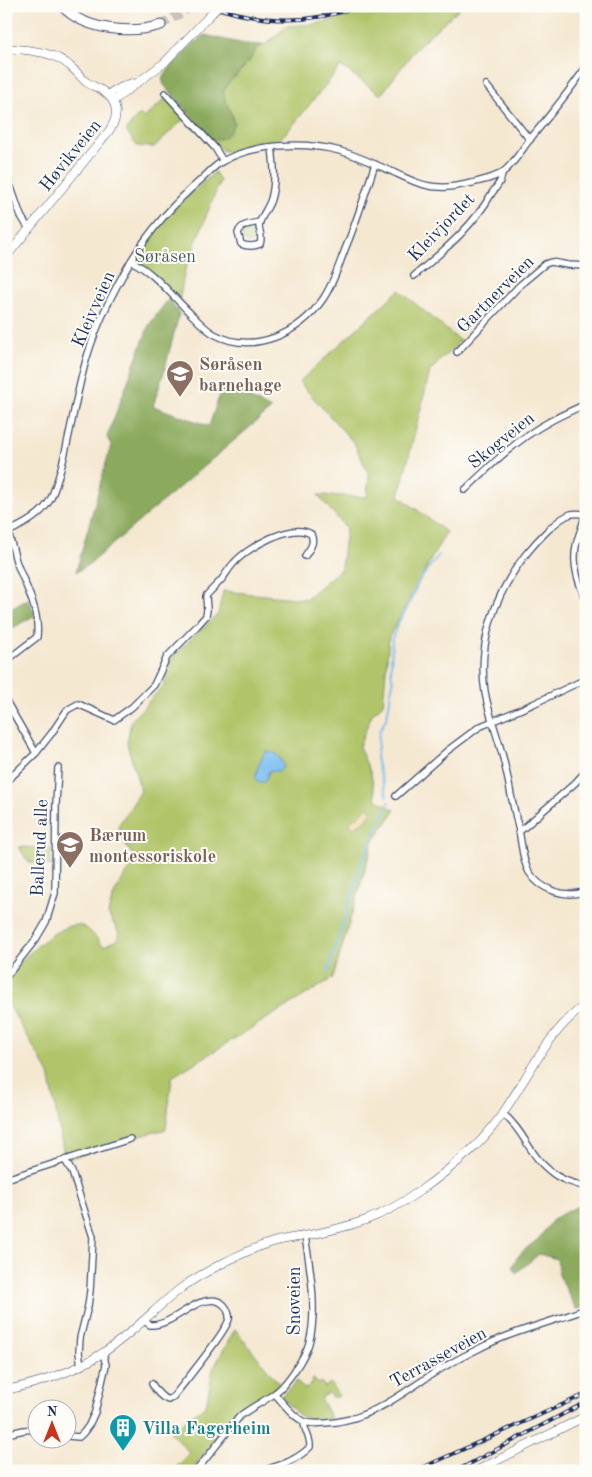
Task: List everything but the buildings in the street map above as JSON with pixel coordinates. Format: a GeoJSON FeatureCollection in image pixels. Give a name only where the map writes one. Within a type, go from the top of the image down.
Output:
{"type":"FeatureCollection","features":[{"type":"Feature","properties":{"kind":"main road"},"geometry":{"type":"LineString","coordinates":[[62,6],[80,20],[101,26],[136,30],[161,25]]}},
{"type":"Feature","properties":{"kind":"main road"},"geometry":{"type":"LineString","coordinates":[[6,48],[32,50],[61,60],[72,67],[88,83],[111,98],[164,63],[219,6]]}},
{"type":"Feature","properties":{"kind":"main road","name":"Høvikveien"},"geometry":{"type":"LineString","coordinates":[[6,257],[114,124],[116,111],[111,98]]}},
{"type":"Feature","properties":{"kind":"main road"},"geometry":{"type":"LineString","coordinates":[[6,1390],[44,1381],[81,1366],[103,1353],[144,1321],[181,1288],[206,1272],[262,1245],[364,1220],[397,1206],[434,1180],[470,1151],[489,1132],[553,1034],[568,1018],[586,1004]]}},
{"type":"Feature","properties":{"kind":"main road"},"geometry":{"type":"LineString","coordinates":[[476,1471],[586,1416]]}},
{"type":"Feature","properties":{"kind":"street","name":"Kleivveien"},"geometry":{"type":"LineString","coordinates":[[7,529],[25,524],[49,503],[66,445],[87,357],[109,302],[132,261],[146,239],[164,217],[223,161],[246,152],[295,145],[341,151],[412,181],[439,188],[489,179],[502,172],[514,160],[569,92],[586,67]]}},
{"type":"Feature","properties":{"kind":"street"},"geometry":{"type":"LineString","coordinates":[[486,85],[530,140]]}},
{"type":"Feature","properties":{"kind":"street"},"geometry":{"type":"LineString","coordinates":[[165,93],[215,148],[223,161]]}},
{"type":"Feature","properties":{"kind":"street"},"geometry":{"type":"LineString","coordinates":[[260,222],[240,228],[238,234],[241,244],[254,247],[260,244],[262,240],[259,226],[272,195],[274,166],[272,147]]}},
{"type":"Feature","properties":{"kind":"street"},"geometry":{"type":"LineString","coordinates":[[132,261],[153,276],[212,333],[226,339],[250,343],[281,336],[306,318],[323,299],[339,265],[366,195],[375,164]]}},
{"type":"Feature","properties":{"kind":"street","name":"Kleivjordet"},"geometry":{"type":"LineString","coordinates":[[414,276],[472,222],[502,179],[502,172]]}},
{"type":"Feature","properties":{"kind":"street","name":"Høvikveien"},"geometry":{"type":"LineString","coordinates":[[6,174],[21,216],[29,230]]}},
{"type":"Feature","properties":{"kind":"street","name":"Gartnerveien"},"geometry":{"type":"LineString","coordinates":[[457,352],[520,285],[545,264],[551,262],[586,266]]}},
{"type":"Feature","properties":{"kind":"street","name":"Skogveien"},"geometry":{"type":"LineString","coordinates":[[465,490],[498,459],[532,432],[548,422],[586,404]]}},
{"type":"Feature","properties":{"kind":"street"},"geometry":{"type":"LineString","coordinates":[[586,601],[576,573],[575,554],[585,514],[569,514],[544,534],[510,575],[499,596],[488,629],[484,656],[485,691],[507,776],[525,862],[529,872],[542,886],[560,893],[572,894],[586,891]]}},
{"type":"Feature","properties":{"kind":"street"},"geometry":{"type":"LineString","coordinates":[[6,660],[37,637],[38,620],[7,529]]}},
{"type":"Feature","properties":{"kind":"street"},"geometry":{"type":"LineString","coordinates":[[6,782],[36,753],[52,734],[67,710],[78,704],[114,720],[132,707],[154,685],[167,656],[206,616],[206,596],[243,554],[268,539],[302,530],[311,534],[313,538],[312,547],[305,556]]}},
{"type":"Feature","properties":{"kind":"street"},"geometry":{"type":"LineString","coordinates":[[6,549],[12,544]]}},
{"type":"Feature","properties":{"kind":"street"},"geometry":{"type":"LineString","coordinates":[[396,796],[447,751],[478,728],[586,679]]}},
{"type":"Feature","properties":{"kind":"street"},"geometry":{"type":"LineString","coordinates":[[6,701],[36,753]]}},
{"type":"Feature","properties":{"kind":"street","name":"Ballerud alle"},"geometry":{"type":"LineString","coordinates":[[6,977],[36,939],[46,922],[55,893],[58,768]]}},
{"type":"Feature","properties":{"kind":"street"},"geometry":{"type":"LineString","coordinates":[[519,832],[586,771]]}},
{"type":"Feature","properties":{"kind":"street"},"geometry":{"type":"LineString","coordinates":[[502,1114],[512,1122],[548,1170],[565,1180],[586,1187]]}},
{"type":"Feature","properties":{"kind":"street"},"geometry":{"type":"LineString","coordinates":[[6,1179],[130,1139]]}},
{"type":"Feature","properties":{"kind":"street"},"geometry":{"type":"LineString","coordinates":[[65,1160],[72,1172],[93,1237],[89,1298],[80,1338],[81,1366]]}},
{"type":"Feature","properties":{"kind":"street","name":"Snoveien"},"geometry":{"type":"LineString","coordinates":[[196,1471],[240,1416],[275,1394],[302,1360],[309,1345],[312,1302],[305,1236]]}},
{"type":"Feature","properties":{"kind":"street"},"geometry":{"type":"LineString","coordinates":[[144,1321],[150,1325],[161,1324],[187,1308],[210,1300],[224,1304],[229,1318],[220,1336],[173,1397],[168,1400],[165,1399],[152,1384]]}},
{"type":"Feature","properties":{"kind":"street","name":"Terrasseveien"},"geometry":{"type":"LineString","coordinates":[[304,1422],[312,1424],[328,1423],[360,1416],[375,1410],[449,1364],[480,1348],[513,1334],[559,1320],[586,1309]]}},
{"type":"Feature","properties":{"kind":"street"},"geometry":{"type":"LineString","coordinates":[[78,1437],[84,1432],[95,1412],[106,1366],[103,1353]]}},
{"type":"Feature","properties":{"kind":"street"},"geometry":{"type":"LineString","coordinates":[[268,1469],[288,1462],[310,1447],[304,1422],[287,1408],[275,1394]]}},
{"type":"Feature","properties":{"kind":"street"},"geometry":{"type":"LineString","coordinates":[[6,1434],[28,1430]]}},
{"type":"Feature","properties":{"kind":"green space"},"geometry":{"type":"Polygon","coordinates":[[[371,6],[462,6],[413,52],[381,95],[341,66],[277,142],[229,153],[222,150],[212,140],[220,139],[233,116],[225,103],[223,93],[227,85],[248,63],[257,48],[265,45],[287,26],[329,21],[371,6]]]}},
{"type":"Feature","properties":{"kind":"green space"},"geometry":{"type":"Polygon","coordinates":[[[204,35],[244,44],[265,45],[257,48],[248,63],[227,85],[223,92],[234,123],[231,131],[226,136],[212,140],[164,85],[162,79],[181,56],[204,35]]]}},
{"type":"Feature","properties":{"kind":"green space"},"geometry":{"type":"Polygon","coordinates":[[[167,97],[186,117],[154,147],[137,146],[126,131],[140,114],[144,118],[167,97]]]}},
{"type":"Feature","properties":{"kind":"green space","name":"Søråsen"},"geometry":{"type":"Polygon","coordinates":[[[215,172],[220,181],[185,270],[179,302],[133,259],[165,217],[215,172]]]}},
{"type":"Feature","properties":{"kind":"green space"},"geometry":{"type":"Polygon","coordinates":[[[250,227],[256,229],[258,235],[256,241],[250,243],[244,241],[242,235],[244,229],[250,227]]]}},
{"type":"Feature","properties":{"kind":"green space"},"geometry":{"type":"Polygon","coordinates":[[[399,290],[460,341],[430,371],[399,496],[446,532],[389,637],[383,704],[372,714],[359,747],[371,774],[376,799],[395,810],[373,842],[333,978],[172,1077],[166,1129],[65,1160],[49,1074],[6,1000],[6,977],[31,951],[65,928],[75,925],[84,927],[104,946],[118,939],[119,933],[108,914],[112,899],[119,886],[137,861],[127,847],[118,826],[141,791],[127,744],[131,721],[163,686],[173,656],[218,614],[223,591],[305,599],[341,569],[346,528],[318,495],[367,497],[369,475],[354,443],[299,382],[399,290]]]}},
{"type":"Feature","properties":{"kind":"green space"},"geometry":{"type":"Polygon","coordinates":[[[169,298],[179,314],[153,406],[209,426],[223,385],[271,409],[88,565],[76,572],[111,445],[107,437],[149,325],[169,298]]]}},
{"type":"Feature","properties":{"kind":"green space"},"geometry":{"type":"Polygon","coordinates":[[[28,599],[35,615],[6,632],[6,612],[28,599]]]}},
{"type":"Feature","properties":{"kind":"green space"},"geometry":{"type":"Polygon","coordinates":[[[19,847],[51,848],[51,866],[28,862],[19,847]]]}},
{"type":"Feature","properties":{"kind":"green space"},"geometry":{"type":"Polygon","coordinates":[[[586,1202],[586,1306],[576,1309],[559,1275],[557,1259],[539,1254],[516,1273],[513,1266],[520,1254],[539,1238],[554,1219],[586,1202]]]}},
{"type":"Feature","properties":{"kind":"green space"},"geometry":{"type":"Polygon","coordinates":[[[235,1329],[280,1385],[244,1408],[221,1430],[191,1471],[172,1471],[190,1453],[170,1432],[206,1405],[213,1369],[235,1329]]]}},
{"type":"Feature","properties":{"kind":"green space"},"geometry":{"type":"Polygon","coordinates":[[[314,1379],[318,1384],[321,1382],[325,1387],[330,1383],[339,1396],[332,1398],[329,1393],[320,1398],[331,1419],[314,1420],[303,1417],[282,1396],[297,1381],[305,1389],[313,1383],[312,1380],[314,1379]]]}},
{"type":"Feature","properties":{"kind":"sand"},"geometry":{"type":"Polygon","coordinates":[[[368,807],[372,811],[365,821],[353,827],[350,825],[353,818],[358,817],[368,807]]]}},
{"type":"Feature","properties":{"kind":"water"},"geometry":{"type":"Polygon","coordinates":[[[267,751],[278,756],[283,767],[280,771],[269,771],[264,782],[258,782],[256,779],[257,769],[267,751]]]}},
{"type":"Feature","properties":{"kind":"waterway"},"geometry":{"type":"LineString","coordinates":[[387,796],[376,757],[379,732],[387,717],[393,683],[391,669],[392,639],[419,581],[439,555]]}},
{"type":"Feature","properties":{"kind":"waterway"},"geometry":{"type":"LineString","coordinates":[[328,972],[363,859],[389,802]]}},
{"type":"Feature","properties":{"kind":"tunnel"},"geometry":{"type":"LineString","coordinates":[[161,25],[193,6]]}},
{"type":"Feature","properties":{"kind":"railway"},"geometry":{"type":"LineString","coordinates":[[211,6],[248,16],[285,20],[322,16],[359,6]]}},
{"type":"Feature","properties":{"kind":"railway"},"geometry":{"type":"LineString","coordinates":[[415,1471],[586,1394]]}},
{"type":"Feature","properties":{"kind":"railway"},"geometry":{"type":"LineString","coordinates":[[456,1471],[586,1402]]}},
{"type":"Feature","properties":{"kind":"place","name":"Søråsen barnehage"},"geometry":{"type":"Point","coordinates":[180,398]}},
{"type":"Feature","properties":{"kind":"place","name":"Bærum montessoriskole"},"geometry":{"type":"Point","coordinates":[70,869]}},
{"type":"Feature","properties":{"kind":"place","name":"Villa Fagerheim"},"geometry":{"type":"Point","coordinates":[123,1452]}}]}
